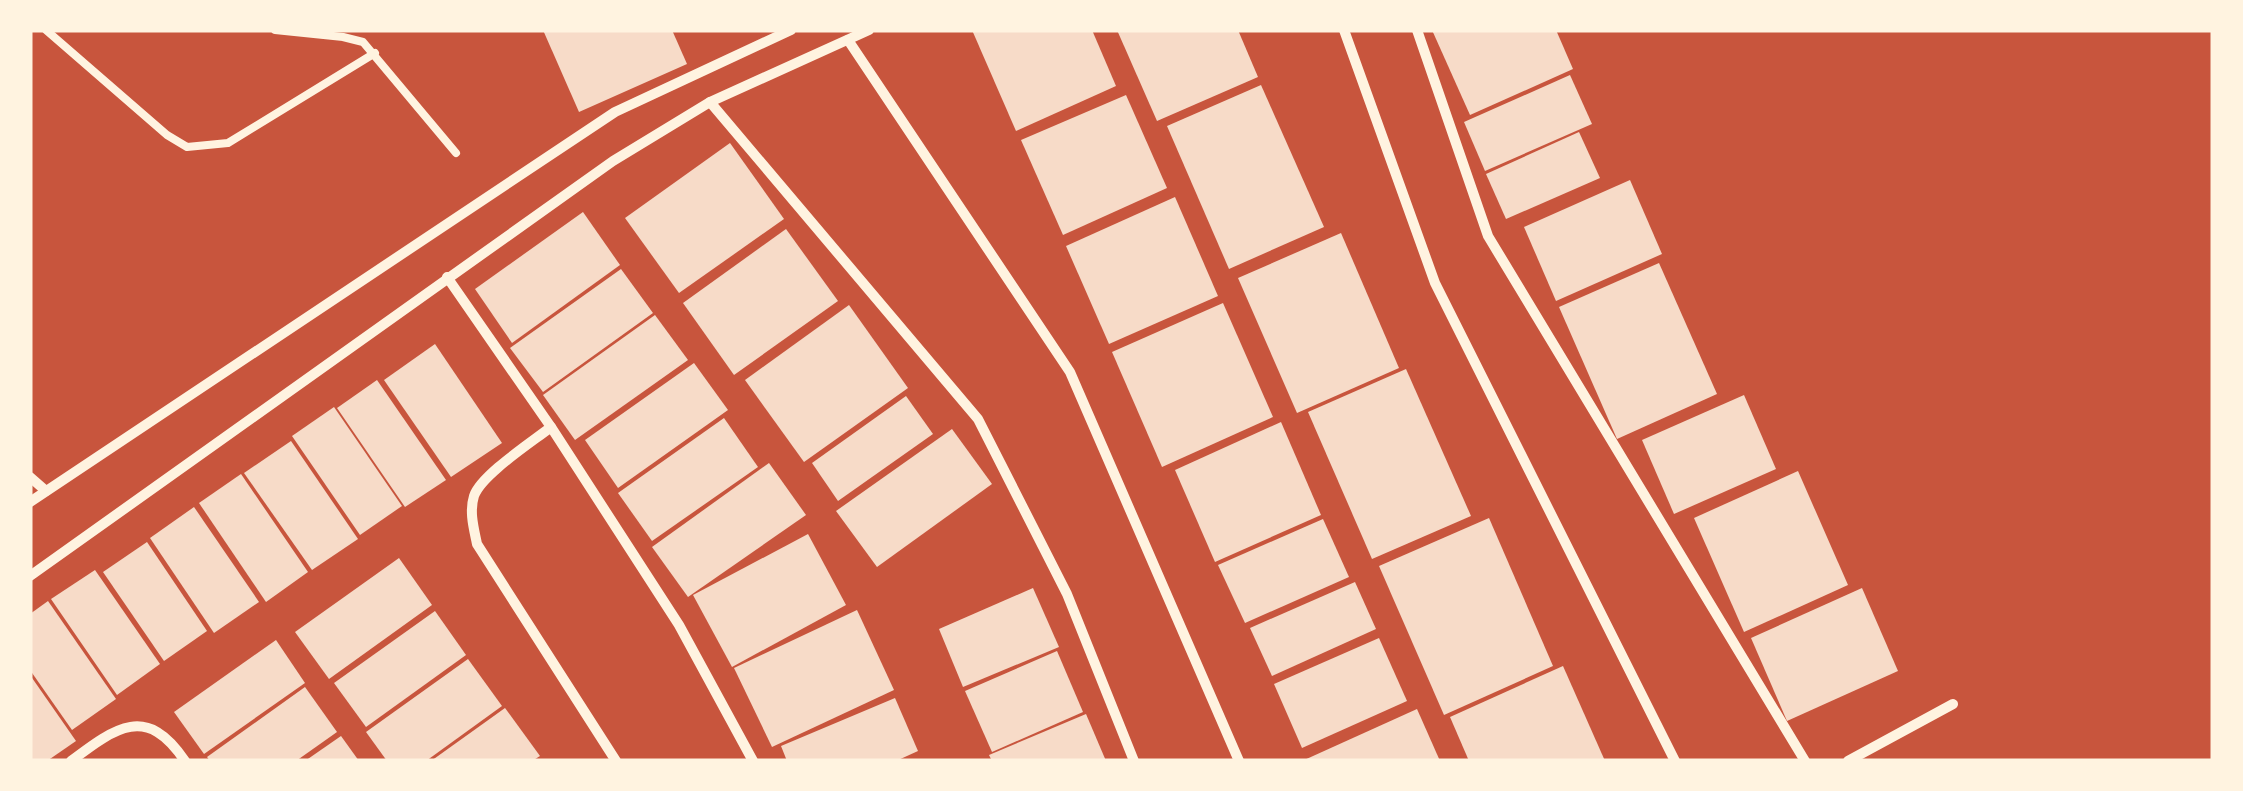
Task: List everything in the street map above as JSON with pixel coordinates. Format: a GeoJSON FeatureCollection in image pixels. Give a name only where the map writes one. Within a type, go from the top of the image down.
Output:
{"type":"FeatureCollection","features":[{"type":"Feature","properties":{"kind":"street"},"geometry":{"type":"LineString","coordinates":[[30,502],[615,112],[765,36],[791,30]]}},
{"type":"Feature","properties":{"kind":"street"},"geometry":{"type":"LineString","coordinates":[[30,576],[613,160],[710,102],[869,30]]}},
{"type":"Feature","properties":{"kind":"street"},"geometry":{"type":"LineString","coordinates":[[1344,30],[1435,283],[1675,761]]}},
{"type":"Feature","properties":{"kind":"street"},"geometry":{"type":"LineString","coordinates":[[1418,30],[1488,236],[1804,761]]}},
{"type":"Feature","properties":{"kind":"street"},"geometry":{"type":"LineString","coordinates":[[848,40],[1070,372],[1239,761]]}},
{"type":"Feature","properties":{"kind":"street"},"geometry":{"type":"LineString","coordinates":[[710,102],[978,419],[1067,594],[1134,761]]}},
{"type":"Feature","properties":{"kind":"street"},"geometry":{"type":"LineString","coordinates":[[447,277],[551,427],[679,625],[754,761]]}},
{"type":"Feature","properties":{"kind":"street"},"geometry":{"type":"LineString","coordinates":[[551,427],[487,478],[474,494],[472,521],[477,544],[616,761]]}},
{"type":"Feature","properties":{"kind":"street"},"geometry":{"type":"LineString","coordinates":[[30,478],[46,492]]}},
{"type":"Feature","properties":{"kind":"street"},"geometry":{"type":"LineString","coordinates":[[1848,761],[1954,704]]}},
{"type":"Feature","properties":{"kind":"street"},"geometry":{"type":"LineString","coordinates":[[71,761],[112,731],[134,726],[153,728],[172,741],[185,761]]}},
{"type":"Feature","properties":{"kind":"lane"},"geometry":{"type":"LineString","coordinates":[[46,30],[187,147],[228,143],[375,53]]}},
{"type":"Feature","properties":{"kind":"lane"},"geometry":{"type":"LineString","coordinates":[[276,30],[363,42],[456,154]]}},
{"type":"Feature","properties":{"kind":"building"},"geometry":{"type":"Polygon","coordinates":[[[543,30],[672,30],[687,64],[579,112],[543,30]]]}},
{"type":"Feature","properties":{"kind":"building"},"geometry":{"type":"Polygon","coordinates":[[[972,30],[1092,30],[1116,86],[1016,131],[972,30]]]}},
{"type":"Feature","properties":{"kind":"building"},"geometry":{"type":"Polygon","coordinates":[[[1117,30],[1238,30],[1258,77],[1157,121],[1117,30]]]}},
{"type":"Feature","properties":{"kind":"building"},"geometry":{"type":"Polygon","coordinates":[[[1432,30],[1556,30],[1573,69],[1470,115],[1432,30]]]}},
{"type":"Feature","properties":{"kind":"building"},"geometry":{"type":"Polygon","coordinates":[[[1570,75],[1592,124],[1485,171],[1464,122],[1570,75]]]}},
{"type":"Feature","properties":{"kind":"building"},"geometry":{"type":"Polygon","coordinates":[[[1261,85],[1324,227],[1229,269],[1167,126],[1261,85]]]}},
{"type":"Feature","properties":{"kind":"building"},"geometry":{"type":"Polygon","coordinates":[[[1126,95],[1167,188],[1063,235],[1021,140],[1126,95]]]}},
{"type":"Feature","properties":{"kind":"building"},"geometry":{"type":"Polygon","coordinates":[[[1579,132],[1600,178],[1506,219],[1486,174],[1579,132]]]}},
{"type":"Feature","properties":{"kind":"building"},"geometry":{"type":"Polygon","coordinates":[[[730,143],[784,219],[679,293],[625,218],[730,143]]]}},
{"type":"Feature","properties":{"kind":"building"},"geometry":{"type":"Polygon","coordinates":[[[1630,180],[1662,254],[1556,301],[1524,227],[1630,180]]]}},
{"type":"Feature","properties":{"kind":"building"},"geometry":{"type":"Polygon","coordinates":[[[1175,197],[1218,296],[1109,344],[1066,246],[1175,197]]]}},
{"type":"Feature","properties":{"kind":"building"},"geometry":{"type":"Polygon","coordinates":[[[583,212],[620,265],[512,343],[475,289],[583,212]]]}},
{"type":"Feature","properties":{"kind":"building"},"geometry":{"type":"Polygon","coordinates":[[[786,229],[838,301],[734,375],[683,303],[786,229]]]}},
{"type":"Feature","properties":{"kind":"building"},"geometry":{"type":"Polygon","coordinates":[[[1341,233],[1399,368],[1297,413],[1238,278],[1341,233]]]}},
{"type":"Feature","properties":{"kind":"building"},"geometry":{"type":"Polygon","coordinates":[[[1659,263],[1717,394],[1617,439],[1559,307],[1659,263]]]}},
{"type":"Feature","properties":{"kind":"building"},"geometry":{"type":"Polygon","coordinates":[[[621,269],[653,313],[543,392],[510,348],[621,269]]]}},
{"type":"Feature","properties":{"kind":"building"},"geometry":{"type":"Polygon","coordinates":[[[1223,303],[1273,417],[1162,467],[1112,352],[1223,303]]]}},
{"type":"Feature","properties":{"kind":"building"},"geometry":{"type":"Polygon","coordinates":[[[849,305],[908,388],[804,462],[745,380],[849,305]]]}},
{"type":"Feature","properties":{"kind":"building"},"geometry":{"type":"Polygon","coordinates":[[[655,315],[688,360],[575,440],[543,395],[655,315]]]}},
{"type":"Feature","properties":{"kind":"building"},"geometry":{"type":"Polygon","coordinates":[[[435,344],[502,443],[451,477],[384,380],[435,344]]]}},
{"type":"Feature","properties":{"kind":"building"},"geometry":{"type":"Polygon","coordinates":[[[694,363],[728,410],[618,488],[585,440],[694,363]]]}},
{"type":"Feature","properties":{"kind":"building"},"geometry":{"type":"Polygon","coordinates":[[[1406,369],[1471,516],[1372,559],[1308,412],[1406,369]]]}},
{"type":"Feature","properties":{"kind":"building"},"geometry":{"type":"Polygon","coordinates":[[[377,380],[446,480],[405,507],[337,408],[377,380]]]}},
{"type":"Feature","properties":{"kind":"building"},"geometry":{"type":"Polygon","coordinates":[[[1744,395],[1776,469],[1674,514],[1642,440],[1744,395]]]}},
{"type":"Feature","properties":{"kind":"building"},"geometry":{"type":"Polygon","coordinates":[[[906,396],[933,434],[838,501],[812,463],[906,396]]]}},
{"type":"Feature","properties":{"kind":"building"},"geometry":{"type":"Polygon","coordinates":[[[334,407],[402,506],[360,535],[292,436],[334,407]]]}},
{"type":"Feature","properties":{"kind":"building"},"geometry":{"type":"Polygon","coordinates":[[[724,418],[758,467],[652,541],[618,493],[724,418]]]}},
{"type":"Feature","properties":{"kind":"building"},"geometry":{"type":"Polygon","coordinates":[[[1281,422],[1321,515],[1215,562],[1175,470],[1281,422]]]}},
{"type":"Feature","properties":{"kind":"building"},"geometry":{"type":"Polygon","coordinates":[[[952,429],[992,484],[877,567],[836,511],[952,429]]]}},
{"type":"Feature","properties":{"kind":"building"},"geometry":{"type":"Polygon","coordinates":[[[291,441],[358,539],[312,570],[244,473],[291,441]]]}},
{"type":"Feature","properties":{"kind":"building"},"geometry":{"type":"Polygon","coordinates":[[[769,463],[806,515],[688,597],[652,547],[769,463]]]}},
{"type":"Feature","properties":{"kind":"building"},"geometry":{"type":"Polygon","coordinates":[[[1798,471],[1848,585],[1744,632],[1694,518],[1798,471]]]}},
{"type":"Feature","properties":{"kind":"building"},"geometry":{"type":"Polygon","coordinates":[[[241,474],[308,572],[266,602],[199,503],[241,474]]]}},
{"type":"Feature","properties":{"kind":"building"},"geometry":{"type":"Polygon","coordinates":[[[194,507],[259,602],[214,633],[150,538],[194,507]]]}},
{"type":"Feature","properties":{"kind":"building"},"geometry":{"type":"Polygon","coordinates":[[[1489,518],[1553,666],[1444,715],[1379,566],[1489,518]]]}},
{"type":"Feature","properties":{"kind":"building"},"geometry":{"type":"Polygon","coordinates":[[[1323,519],[1349,577],[1245,623],[1218,565],[1323,519]]]}},
{"type":"Feature","properties":{"kind":"building"},"geometry":{"type":"Polygon","coordinates":[[[808,534],[846,605],[732,667],[693,595],[808,534]]]}},
{"type":"Feature","properties":{"kind":"building"},"geometry":{"type":"Polygon","coordinates":[[[147,542],[207,631],[164,661],[103,572],[147,542]]]}},
{"type":"Feature","properties":{"kind":"building"},"geometry":{"type":"Polygon","coordinates":[[[399,558],[432,605],[329,679],[295,632],[399,558]]]}},
{"type":"Feature","properties":{"kind":"building"},"geometry":{"type":"Polygon","coordinates":[[[95,570],[160,664],[117,695],[51,599],[95,570]]]}},
{"type":"Feature","properties":{"kind":"building"},"geometry":{"type":"Polygon","coordinates":[[[1355,582],[1376,629],[1272,676],[1250,628],[1355,582]]]}},
{"type":"Feature","properties":{"kind":"building"},"geometry":{"type":"Polygon","coordinates":[[[1033,588],[1059,647],[963,687],[939,629],[1033,588]]]}},
{"type":"Feature","properties":{"kind":"building"},"geometry":{"type":"Polygon","coordinates":[[[1862,588],[1898,671],[1787,721],[1751,638],[1862,588]]]}},
{"type":"Feature","properties":{"kind":"building"},"geometry":{"type":"Polygon","coordinates":[[[48,601],[116,699],[72,730],[30,670],[30,614],[48,601]]]}},
{"type":"Feature","properties":{"kind":"building"},"geometry":{"type":"Polygon","coordinates":[[[857,610],[894,690],[772,747],[734,668],[857,610]]]}},
{"type":"Feature","properties":{"kind":"building"},"geometry":{"type":"Polygon","coordinates":[[[435,611],[466,655],[366,727],[334,683],[435,611]]]}},
{"type":"Feature","properties":{"kind":"building"},"geometry":{"type":"Polygon","coordinates":[[[1379,638],[1407,701],[1302,748],[1274,684],[1379,638]]]}},
{"type":"Feature","properties":{"kind":"building"},"geometry":{"type":"Polygon","coordinates":[[[276,640],[305,683],[204,754],[174,712],[276,640]]]}},
{"type":"Feature","properties":{"kind":"building"},"geometry":{"type":"Polygon","coordinates":[[[1057,651],[1083,712],[992,752],[965,691],[1057,651]]]}},
{"type":"Feature","properties":{"kind":"building"},"geometry":{"type":"Polygon","coordinates":[[[468,659],[502,706],[426,761],[387,761],[366,732],[468,659]]]}},
{"type":"Feature","properties":{"kind":"building"},"geometry":{"type":"Polygon","coordinates":[[[1563,666],[1605,761],[1469,761],[1450,717],[1563,666]]]}},
{"type":"Feature","properties":{"kind":"building"},"geometry":{"type":"Polygon","coordinates":[[[30,675],[76,741],[47,761],[30,761],[30,675]]]}},
{"type":"Feature","properties":{"kind":"building"},"geometry":{"type":"Polygon","coordinates":[[[305,687],[337,732],[296,761],[210,761],[207,757],[305,687]]]}},
{"type":"Feature","properties":{"kind":"building"},"geometry":{"type":"Polygon","coordinates":[[[895,698],[918,751],[896,761],[787,761],[781,746],[895,698]]]}},
{"type":"Feature","properties":{"kind":"building"},"geometry":{"type":"Polygon","coordinates":[[[505,708],[540,756],[532,761],[431,761],[505,708]]]}},
{"type":"Feature","properties":{"kind":"building"},"geometry":{"type":"Polygon","coordinates":[[[1417,709],[1440,761],[1302,761],[1417,709]]]}},
{"type":"Feature","properties":{"kind":"building"},"geometry":{"type":"Polygon","coordinates":[[[1086,714],[1106,761],[992,761],[989,755],[1086,714]]]}},
{"type":"Feature","properties":{"kind":"building"},"geometry":{"type":"Polygon","coordinates":[[[341,736],[359,761],[305,761],[341,736]]]}}]}
